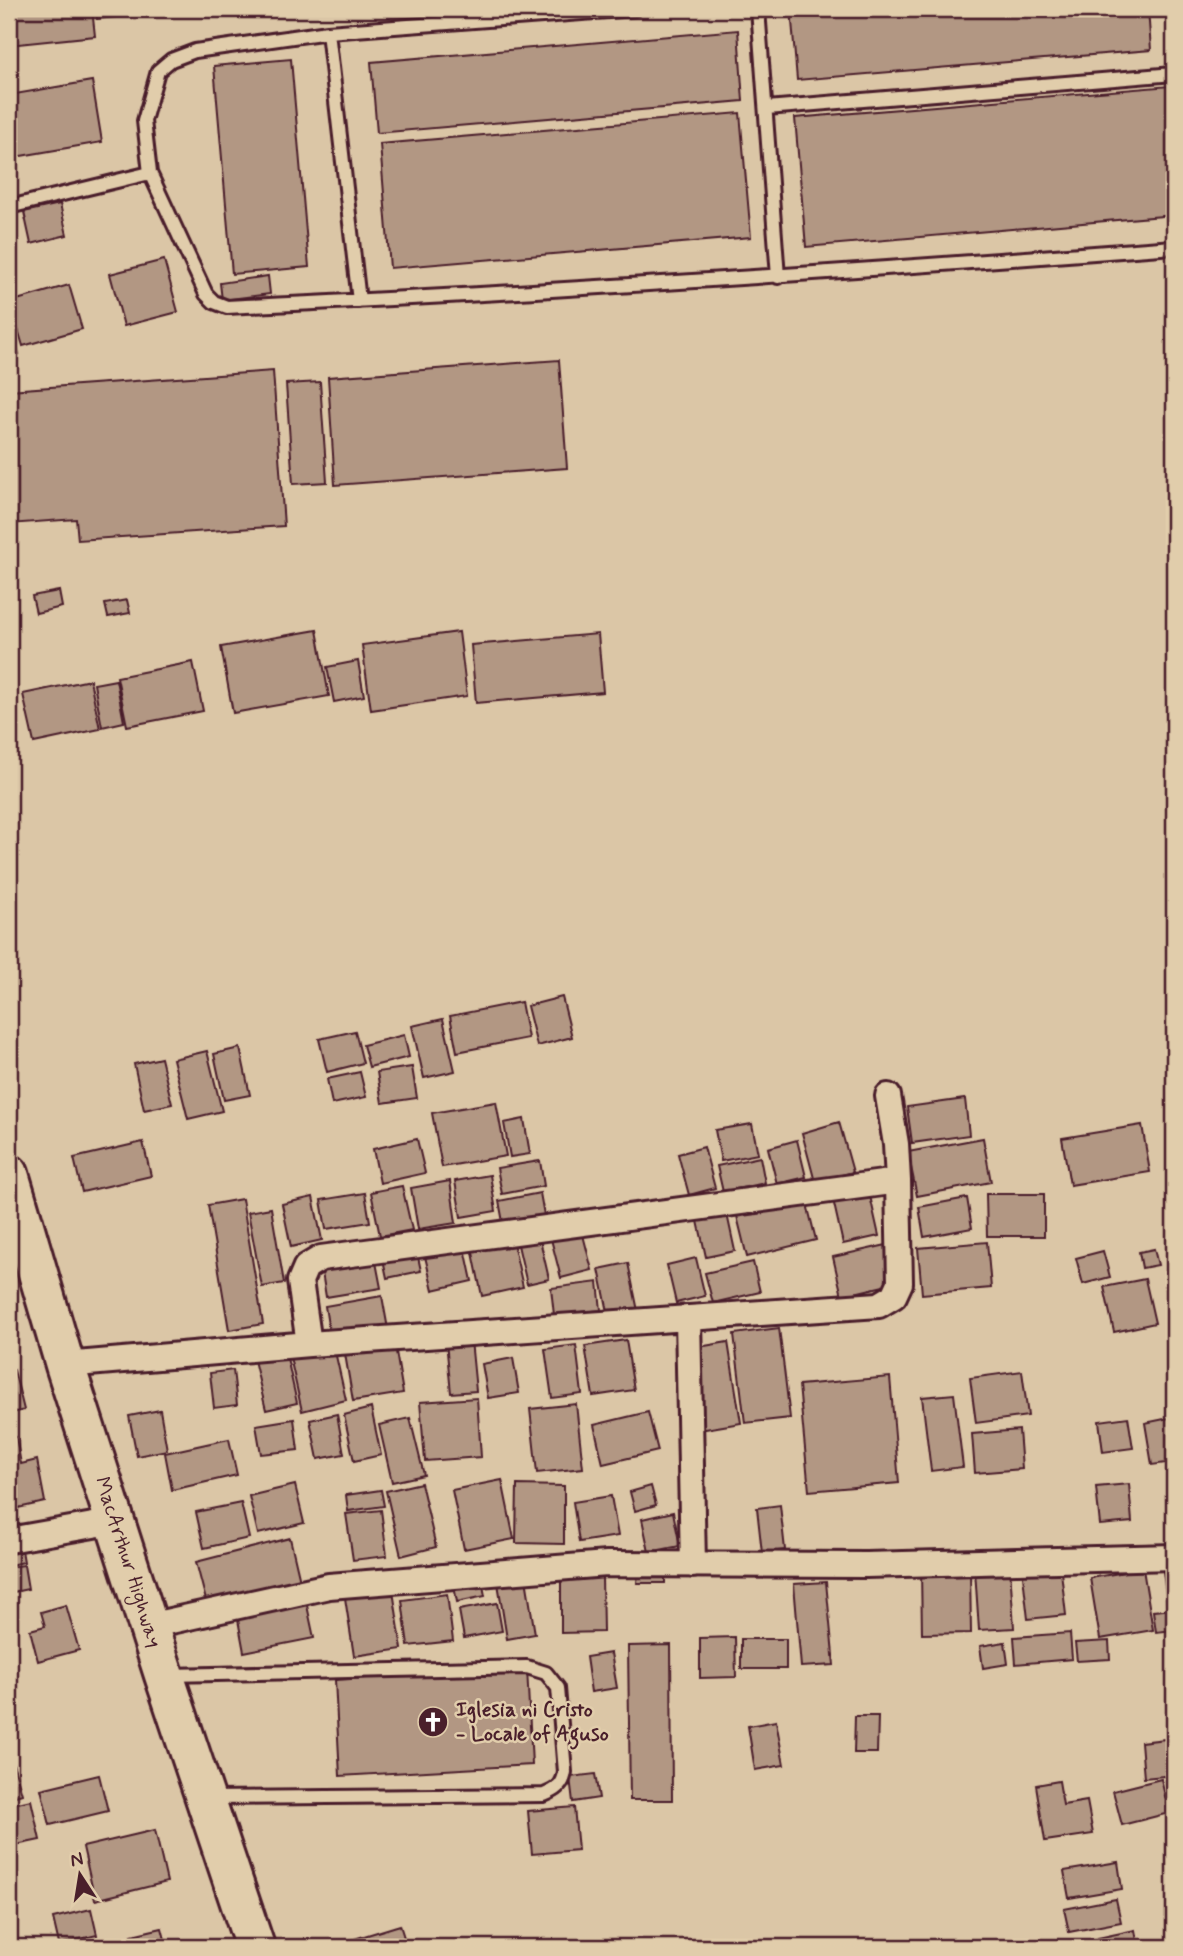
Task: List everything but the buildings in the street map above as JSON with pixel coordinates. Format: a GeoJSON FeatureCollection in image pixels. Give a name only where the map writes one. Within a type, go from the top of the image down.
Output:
{"type":"FeatureCollection","features":[{"type":"Feature","properties":{"kind":"highway","name":"MacArthur Highway"},"geometry":{"type":"LineString","coordinates":[[9,1174],[65,1365],[148,1626],[255,1947]]}},
{"type":"Feature","properties":{"kind":"street"},"geometry":{"type":"LineString","coordinates":[[65,1365],[309,1344],[879,1305],[894,1296],[900,1283],[897,1143],[888,1096]]}},
{"type":"Feature","properties":{"kind":"street"},"geometry":{"type":"LineString","coordinates":[[309,1344],[300,1281],[306,1267],[321,1258],[898,1181]]}},
{"type":"Feature","properties":{"kind":"street"},"geometry":{"type":"LineString","coordinates":[[688,1318],[693,1564]]}},
{"type":"Feature","properties":{"kind":"street"},"geometry":{"type":"LineString","coordinates":[[9,1540],[116,1521]]}},
{"type":"Feature","properties":{"kind":"street"},"geometry":{"type":"LineString","coordinates":[[148,1626],[329,1586],[607,1564],[866,1565],[1174,1557]]}},
{"type":"Feature","properties":{"kind":"lane"},"geometry":{"type":"LineString","coordinates":[[635,9],[328,32],[195,51],[171,60],[158,71],[144,121],[150,173],[206,294],[214,302],[227,307],[359,301],[778,277],[1174,247]]}},
{"type":"Feature","properties":{"kind":"lane"},"geometry":{"type":"LineString","coordinates":[[758,9],[778,277]]}},
{"type":"Feature","properties":{"kind":"lane"},"geometry":{"type":"LineString","coordinates":[[328,32],[359,301]]}},
{"type":"Feature","properties":{"kind":"lane"},"geometry":{"type":"LineString","coordinates":[[767,108],[1174,74]]}},
{"type":"Feature","properties":{"kind":"lane"},"geometry":{"type":"LineString","coordinates":[[9,207],[150,173]]}},
{"type":"Feature","properties":{"kind":"lane"},"geometry":{"type":"LineString","coordinates":[[164,1675],[527,1668],[546,1673],[558,1688],[564,1780],[558,1789],[544,1795],[206,1798]]}},
{"type":"Feature","properties":{"kind":"place","name":"Iglesia ni Cristo - Locale of Aguso"},"geometry":{"type":"Point","coordinates":[433,1722]}}]}
